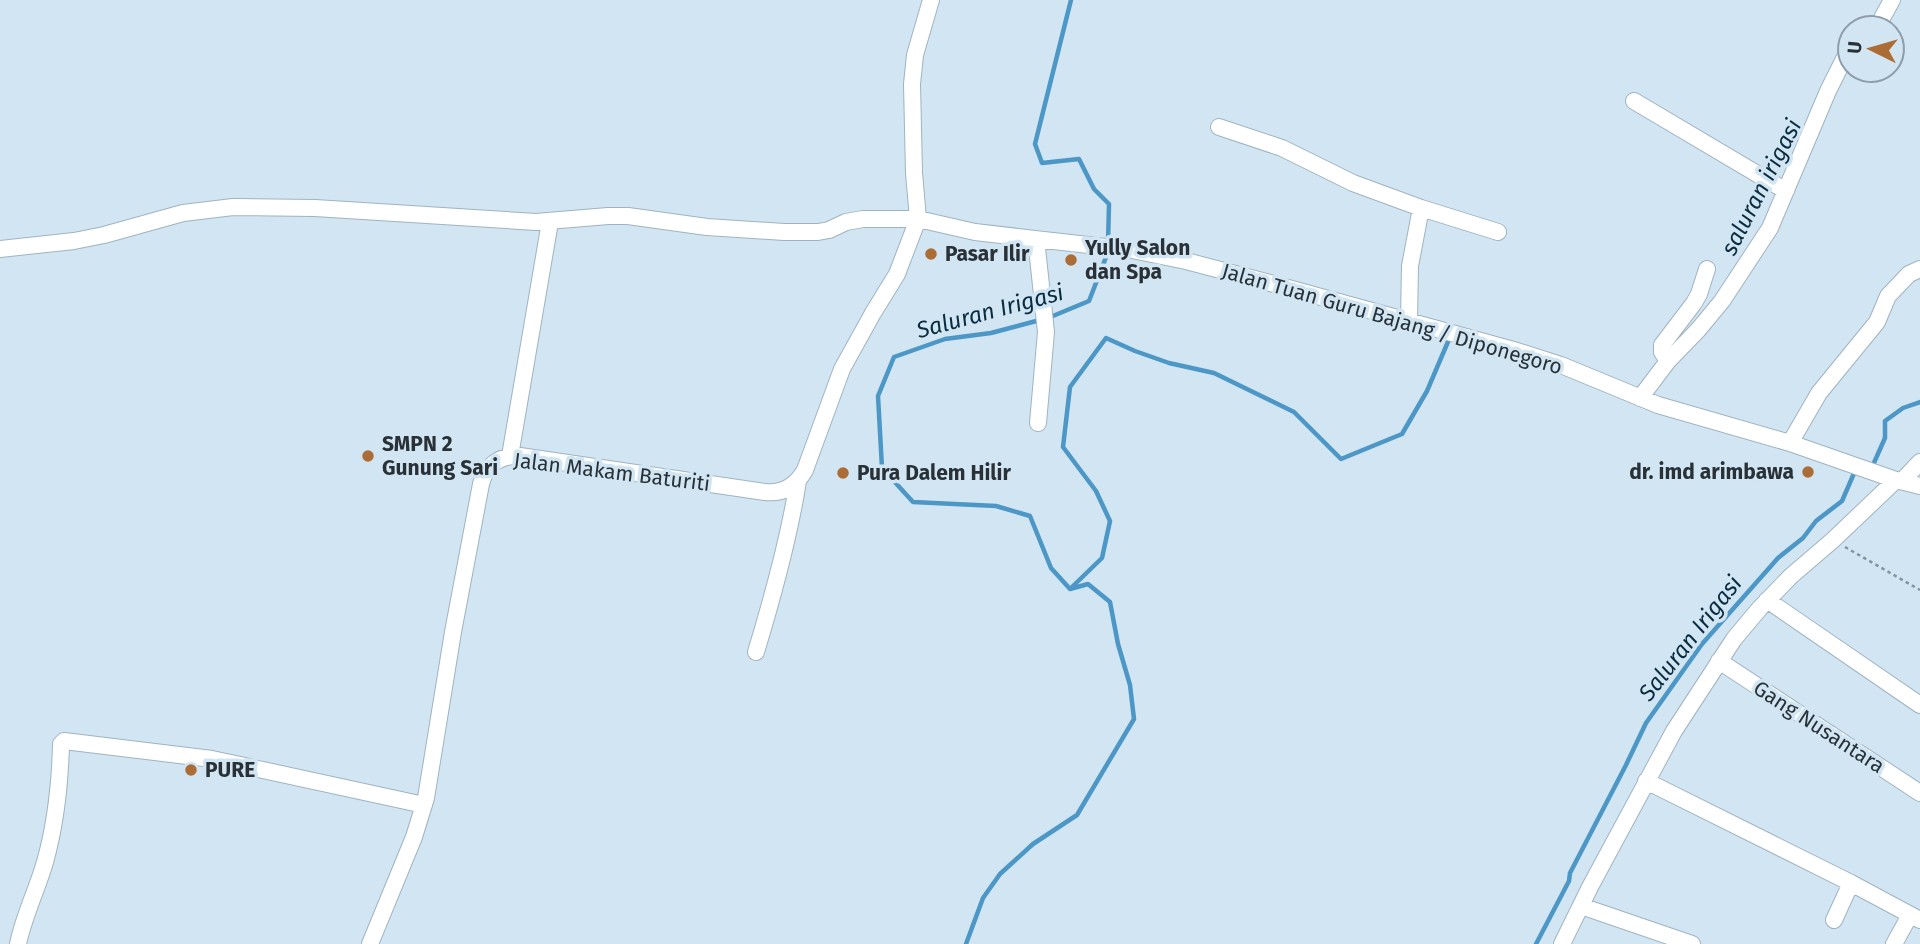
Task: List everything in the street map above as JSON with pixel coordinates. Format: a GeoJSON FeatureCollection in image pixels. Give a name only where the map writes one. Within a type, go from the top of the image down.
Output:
{"type":"FeatureCollection","features":[{"type":"Feature","properties":{"kind":"street"},"geometry":{"type":"LineString","coordinates":[[756,652],[778,576],[798,481],[806,470],[842,369],[926,220],[914,173],[912,84],[915,55],[931,0]]}},
{"type":"Feature","properties":{"kind":"street"},"geometry":{"type":"LineString","coordinates":[[1640,398],[1668,361],[1713,312],[1751,260],[1770,228],[1836,75]]}},
{"type":"Feature","properties":{"kind":"street"},"geometry":{"type":"LineString","coordinates":[[1634,101],[1786,191]]}},
{"type":"Feature","properties":{"kind":"street"},"geometry":{"type":"LineString","coordinates":[[1219,127],[1282,148],[1353,183],[1498,232]]}},
{"type":"Feature","properties":{"kind":"street","name":"Jalan Tuan Guru Bajang / Diponegoro"},"geometry":{"type":"LineString","coordinates":[[0,249],[74,241],[183,213],[233,207],[315,208],[550,222],[628,216],[720,228],[802,232],[829,230],[854,220],[926,220],[960,230],[1132,250],[1186,261],[1409,320],[1561,365],[1640,398],[1920,486]]}},
{"type":"Feature","properties":{"kind":"street"},"geometry":{"type":"LineString","coordinates":[[1409,320],[1410,266],[1421,208]]}},
{"type":"Feature","properties":{"kind":"street"},"geometry":{"type":"LineString","coordinates":[[510,456],[550,222]]}},
{"type":"Feature","properties":{"kind":"street"},"geometry":{"type":"LineString","coordinates":[[1036,239],[1045,331],[1038,423]]}},
{"type":"Feature","properties":{"kind":"street"},"geometry":{"type":"LineString","coordinates":[[1668,361],[1662,352],[1662,345],[1694,303],[1707,269]]}},
{"type":"Feature","properties":{"kind":"street"},"geometry":{"type":"LineString","coordinates":[[1790,443],[1819,393],[1877,322],[1888,296],[1909,274],[1920,269]]}},
{"type":"Feature","properties":{"kind":"street","name":"Jalan Makam Baturiti"},"geometry":{"type":"LineString","coordinates":[[370,944],[414,837],[424,805],[482,478],[492,464],[510,456],[520,456],[765,492],[783,491],[798,481]]}},
{"type":"Feature","properties":{"kind":"street"},"geometry":{"type":"LineString","coordinates":[[1562,944],[1674,731],[1748,621],[1791,576],[1920,462]]}},
{"type":"Feature","properties":{"kind":"street"},"geometry":{"type":"LineString","coordinates":[[1767,600],[1920,705]]}},
{"type":"Feature","properties":{"kind":"street","name":"Gang Nusantara"},"geometry":{"type":"LineString","coordinates":[[1719,662],[1920,793]]}},
{"type":"Feature","properties":{"kind":"street"},"geometry":{"type":"LineString","coordinates":[[18,944],[22,925],[45,863],[57,812],[61,744],[64,741],[212,760],[424,805]]}},
{"type":"Feature","properties":{"kind":"street"},"geometry":{"type":"LineString","coordinates":[[1646,781],[1915,918],[1894,944]]}},
{"type":"Feature","properties":{"kind":"street"},"geometry":{"type":"LineString","coordinates":[[1834,920],[1850,883]]}},
{"type":"Feature","properties":{"kind":"street"},"geometry":{"type":"LineString","coordinates":[[1581,906],[1692,944]]}},
{"type":"Feature","properties":{"kind":"path"},"geometry":{"type":"LineString","coordinates":[[1833,540],[1920,590]]}},
{"type":"Feature","properties":{"kind":"waterway","name":"Saluran Irigasi"},"geometry":{"type":"LineString","coordinates":[[1071,0],[1035,144],[1042,163],[1079,159],[1094,189],[1109,204],[1108,244]]}},
{"type":"Feature","properties":{"kind":"waterway","name":"Saluran Irigasi"},"geometry":{"type":"LineString","coordinates":[[1048,318],[1089,301],[1108,252]]}},
{"type":"Feature","properties":{"kind":"waterway","name":"Saluran Irigasi"},"geometry":{"type":"LineString","coordinates":[[966,944],[983,898],[1000,874],[1033,844],[1077,815],[1134,719],[1130,685],[1110,602],[1088,584],[1070,589],[1051,568],[1030,516],[996,506],[913,502],[882,468],[878,396],[894,357],[945,339],[991,333],[1040,320]]}},
{"type":"Feature","properties":{"kind":"waterway","name":"saluran irigasi"},"geometry":{"type":"LineString","coordinates":[[1072,587],[1102,558],[1110,521],[1096,491],[1063,447],[1070,387],[1106,338],[1169,363],[1214,373],[1294,412],[1341,459],[1402,434],[1427,391],[1450,337]]}},
{"type":"Feature","properties":{"kind":"waterway","name":"Saluran Irigasi"},"geometry":{"type":"LineString","coordinates":[[1870,466],[1873,465],[1885,438],[1885,421],[1903,408],[1920,402]]}},
{"type":"Feature","properties":{"kind":"waterway","name":"Saluran Irigasi"},"geometry":{"type":"LineString","coordinates":[[1536,944],[1646,723],[1702,644],[1778,558],[1803,538],[1816,521],[1842,501],[1855,471]]}},
{"type":"Feature","properties":{"kind":"place","name":"Pasar Ilir"},"geometry":{"type":"Point","coordinates":[931,254]}},
{"type":"Feature","properties":{"kind":"place","name":"Yully Salon dan Spa"},"geometry":{"type":"Point","coordinates":[1071,260]}},
{"type":"Feature","properties":{"kind":"place","name":"SMPN 2 Gunung Sari"},"geometry":{"type":"Point","coordinates":[368,456]}},
{"type":"Feature","properties":{"kind":"place","name":"dr. imd arimbawa"},"geometry":{"type":"Point","coordinates":[1808,472]}},
{"type":"Feature","properties":{"kind":"place","name":"Pura Dalem Hilir"},"geometry":{"type":"Point","coordinates":[843,473]}},
{"type":"Feature","properties":{"kind":"place","name":"PURE"},"geometry":{"type":"Point","coordinates":[191,770]}}]}
